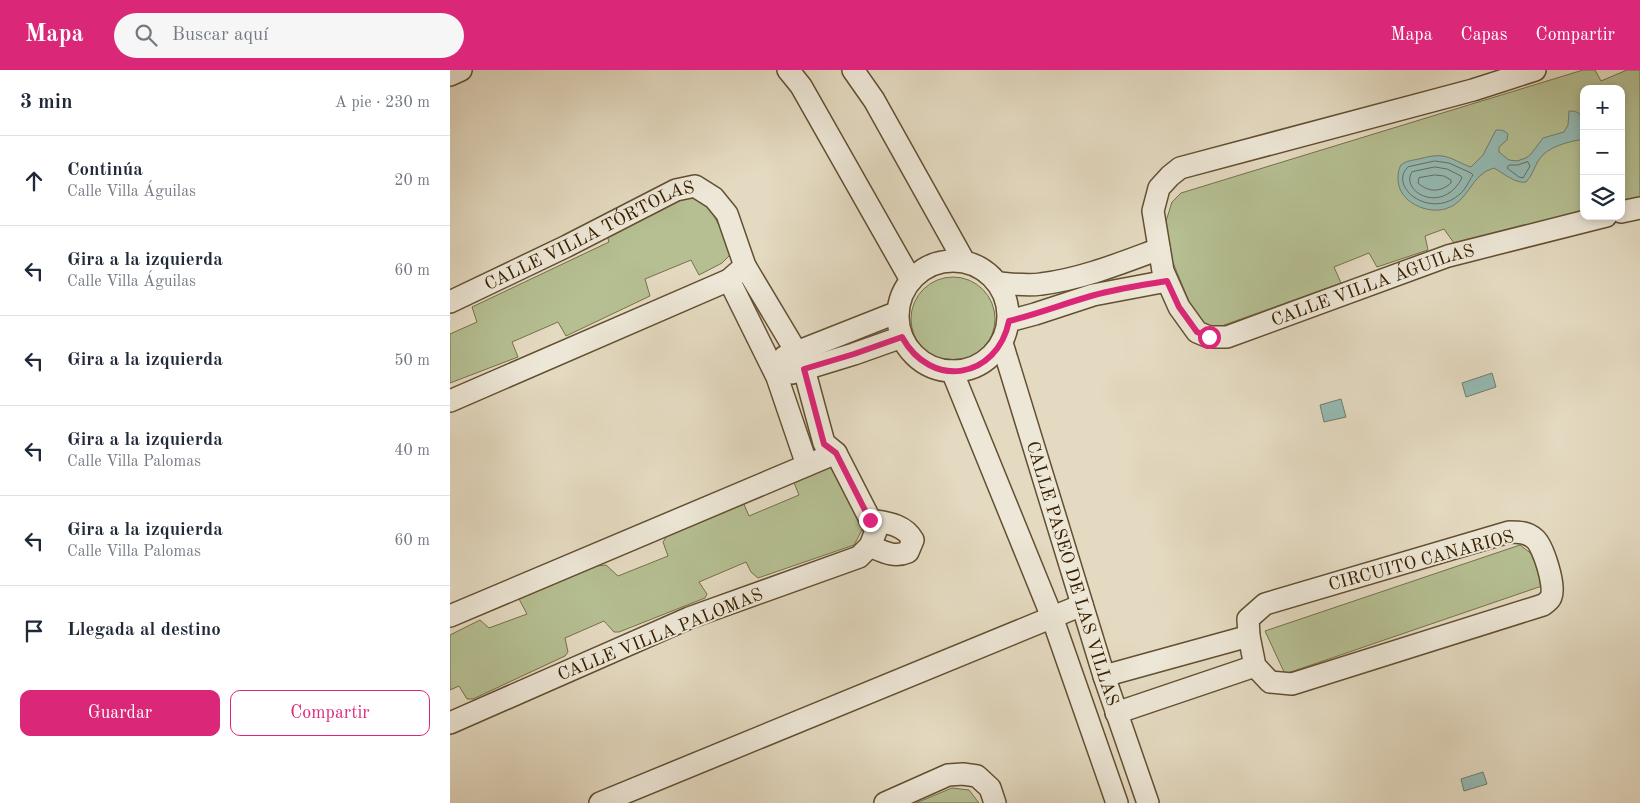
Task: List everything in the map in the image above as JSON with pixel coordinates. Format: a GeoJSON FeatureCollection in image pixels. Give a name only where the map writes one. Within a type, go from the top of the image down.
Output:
{"type":"FeatureCollection","features":[{"type":"Feature","properties":{"kind":"street"},"geometry":{"type":"LineString","coordinates":[[450,75],[461,70]]}},
{"type":"Feature","properties":{"kind":"street"},"geometry":{"type":"LineString","coordinates":[[788,70],[801,86],[911,280]]}},
{"type":"Feature","properties":{"kind":"street"},"geometry":{"type":"LineString","coordinates":[[853,70],[874,100],[964,261]]}},
{"type":"Feature","properties":{"kind":"street","name":"CALLE VILLA ÁGUILAS"},"geometry":{"type":"LineString","coordinates":[[1535,70],[1473,90],[1180,168],[1158,188],[1153,211],[1159,249],[1167,281],[1179,307],[1197,332],[1209,337],[1227,336],[1448,256],[1590,220]]}},
{"type":"Feature","properties":{"kind":"street","name":"CALLE VILLA TÓRTOLAS"},"geometry":{"type":"LineString","coordinates":[[450,302],[676,190],[695,186],[714,198],[727,214],[745,266],[801,361]]}},
{"type":"Feature","properties":{"kind":"street"},"geometry":{"type":"LineString","coordinates":[[1625,211],[1640,208]]}},
{"type":"Feature","properties":{"kind":"street"},"geometry":{"type":"LineString","coordinates":[[999,283],[1040,284],[1085,274],[1159,249]]}},
{"type":"Feature","properties":{"kind":"street"},"geometry":{"type":"LineString","coordinates":[[952,260],[964,261],[984,269],[999,283],[1008,301],[1009,321],[1007,332],[993,355],[981,364],[967,370],[939,370],[917,358],[908,348],[902,337],[898,312],[902,295],[919,271],[935,263],[952,260]]}},
{"type":"Feature","properties":{"kind":"street"},"geometry":{"type":"LineString","coordinates":[[450,401],[729,280],[745,266]]}},
{"type":"Feature","properties":{"kind":"street"},"geometry":{"type":"LineString","coordinates":[[1085,274],[1093,295]]}},
{"type":"Feature","properties":{"kind":"street"},"geometry":{"type":"LineString","coordinates":[[729,280],[774,370],[806,465]]}},
{"type":"Feature","properties":{"kind":"street"},"geometry":{"type":"LineString","coordinates":[[1009,321],[1093,295],[1167,281]]}},
{"type":"Feature","properties":{"kind":"street"},"geometry":{"type":"LineString","coordinates":[[774,370],[801,361],[898,312]]}},
{"type":"Feature","properties":{"kind":"street"},"geometry":{"type":"LineString","coordinates":[[801,361],[854,354],[902,337]]}},
{"type":"Feature","properties":{"kind":"street","name":"CALLE PASEO DE LAS VILLAS"},"geometry":{"type":"LineString","coordinates":[[1002,343],[1104,676],[1148,803]]}},
{"type":"Feature","properties":{"kind":"street"},"geometry":{"type":"LineString","coordinates":[[801,361],[824,444],[836,453],[870,520],[876,531],[870,546],[883,552],[900,555],[908,552],[913,540],[908,532],[895,525],[870,520]]}},
{"type":"Feature","properties":{"kind":"street","name":"CALLE PASEO DE LAS VILLAS"},"geometry":{"type":"LineString","coordinates":[[952,371],[1052,617],[1117,803]]}},
{"type":"Feature","properties":{"kind":"street"},"geometry":{"type":"LineString","coordinates":[[450,616],[836,453]]}},
{"type":"Feature","properties":{"kind":"street","name":"CIRCUITO CANARIOS"},"geometry":{"type":"LineString","coordinates":[[1509,532],[1524,532],[1536,539],[1546,562],[1553,586],[1551,598],[1543,605],[1292,684],[1270,682],[1255,666],[1249,636],[1248,619],[1266,604],[1509,532]]}},
{"type":"Feature","properties":{"kind":"street","name":"CALLE VILLA PALOMAS"},"geometry":{"type":"LineString","coordinates":[[450,723],[689,618],[858,557],[870,546]]}},
{"type":"Feature","properties":{"kind":"street"},"geometry":{"type":"LineString","coordinates":[[600,803],[1082,605]]}},
{"type":"Feature","properties":{"kind":"street"},"geometry":{"type":"LineString","coordinates":[[1104,676],[1249,636]]}},
{"type":"Feature","properties":{"kind":"street"},"geometry":{"type":"LineString","coordinates":[[1185,653],[1196,686]]}},
{"type":"Feature","properties":{"kind":"street"},"geometry":{"type":"LineString","coordinates":[[1116,713],[1255,666]]}},
{"type":"Feature","properties":{"kind":"street"},"geometry":{"type":"LineString","coordinates":[[885,803],[948,775],[963,774],[977,776],[990,788],[995,803]]}},
{"type":"Feature","properties":{"kind":"green space"},"geometry":{"type":"Polygon","coordinates":[[[1583,70],[1595,70],[1601,81],[1627,70],[1640,70],[1640,197],[1625,200],[1625,85],[1580,85],[1580,212],[1454,243],[1444,229],[1425,236],[1428,250],[1377,267],[1369,253],[1334,267],[1341,283],[1216,328],[1198,323],[1171,258],[1166,221],[1172,202],[1181,193],[1583,70]]]}},
{"type":"Feature","properties":{"kind":"green space"},"geometry":{"type":"Polygon","coordinates":[[[690,198],[700,199],[708,204],[729,245],[730,255],[722,263],[699,275],[691,260],[645,279],[650,296],[566,336],[558,322],[512,342],[518,357],[450,383],[450,334],[477,322],[472,307],[609,242],[606,232],[667,204],[690,198]]]}},
{"type":"Feature","properties":{"kind":"green space"},"geometry":{"type":"Polygon","coordinates":[[[953,277],[969,280],[983,289],[992,303],[995,319],[992,335],[983,349],[969,358],[953,361],[937,358],[923,349],[914,335],[911,319],[914,303],[923,289],[937,280],[953,277]]]}},
{"type":"Feature","properties":{"kind":"green space"},"geometry":{"type":"Polygon","coordinates":[[[826,466],[833,466],[864,523],[854,545],[758,578],[751,572],[746,562],[699,582],[707,594],[705,598],[619,632],[614,632],[604,621],[565,638],[568,652],[565,656],[473,699],[467,699],[459,686],[450,690],[450,635],[480,620],[489,628],[527,614],[519,599],[597,566],[606,565],[618,576],[668,556],[663,542],[667,536],[743,502],[749,516],[799,495],[793,480],[826,466]]]}},
{"type":"Feature","properties":{"kind":"green space"},"geometry":{"type":"Polygon","coordinates":[[[1520,545],[1533,555],[1542,586],[1285,674],[1265,631],[1520,545]]]}},
{"type":"Feature","properties":{"kind":"green space"},"geometry":{"type":"Polygon","coordinates":[[[952,788],[969,790],[979,803],[916,803],[952,788]]]}},
{"type":"Feature","properties":{"kind":"water"},"geometry":{"type":"Polygon","coordinates":[[[1569,111],[1579,113],[1580,140],[1552,148],[1538,161],[1526,182],[1514,180],[1494,168],[1480,176],[1465,195],[1453,206],[1438,210],[1430,210],[1415,205],[1403,195],[1400,188],[1398,172],[1401,165],[1410,161],[1439,156],[1471,167],[1483,155],[1496,130],[1502,130],[1508,134],[1507,140],[1499,147],[1499,152],[1509,160],[1517,161],[1531,154],[1543,138],[1564,132],[1568,125],[1569,111]]]}},
{"type":"Feature","properties":{"kind":"water"},"geometry":{"type":"Polygon","coordinates":[[[1492,373],[1496,387],[1466,397],[1462,383],[1492,373]]]}},
{"type":"Feature","properties":{"kind":"water"},"geometry":{"type":"Polygon","coordinates":[[[1341,399],[1346,417],[1324,422],[1320,405],[1341,399]]]}},
{"type":"Feature","properties":{"kind":"water"},"geometry":{"type":"Polygon","coordinates":[[[1483,772],[1487,784],[1464,791],[1461,779],[1483,772]]]}},
{"type":"Feature","properties":{"kind":"route"},"geometry":{"type":"LineString","coordinates":[[870,520],[836,453],[824,444],[804,369],[902,337],[908,348],[917,358],[928,365],[939,370],[967,370],[981,364],[993,355],[1002,343],[1009,321],[1093,295],[1167,281],[1179,307],[1197,332],[1209,337]]}}]}
